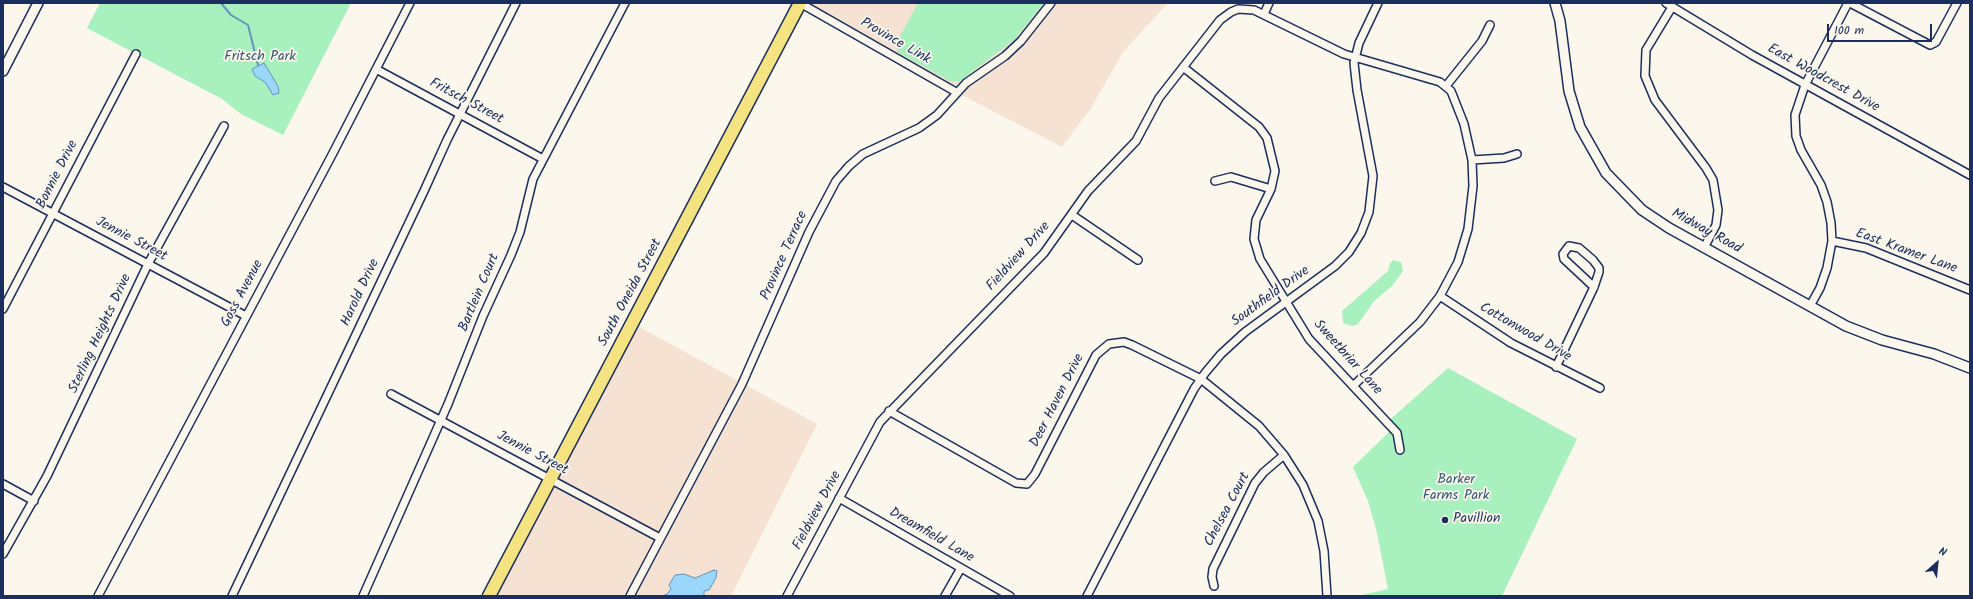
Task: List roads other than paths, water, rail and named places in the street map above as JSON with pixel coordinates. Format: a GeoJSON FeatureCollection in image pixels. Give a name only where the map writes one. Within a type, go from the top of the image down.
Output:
{"type":"FeatureCollection","features":[{"type":"Feature","properties":{"kind":"highway","name":"South Oneida Street"},"geometry":{"type":"LineString","coordinates":[[489,596],[800,3]]}},
{"type":"Feature","properties":{"kind":"main road"},"geometry":{"type":"LineString","coordinates":[[3,71],[38,3]]}},
{"type":"Feature","properties":{"kind":"main road","name":"Midway Road"},"geometry":{"type":"LineString","coordinates":[[1555,3],[1560,21],[1566,75],[1573,109],[1580,127],[1596,158],[1606,173],[1642,210],[1669,228],[1704,248],[1810,306],[1865,334],[1934,354],[1970,368]]}},
{"type":"Feature","properties":{"kind":"street","name":"Goss Avenue"},"geometry":{"type":"LineString","coordinates":[[98,596],[410,3]]}},
{"type":"Feature","properties":{"kind":"street","name":"Harold Drive"},"geometry":{"type":"LineString","coordinates":[[232,596],[460,113],[516,3]]}},
{"type":"Feature","properties":{"kind":"street","name":"Bartlein Court"},"geometry":{"type":"LineString","coordinates":[[363,596],[516,242],[528,195],[543,159],[625,3]]}},
{"type":"Feature","properties":{"kind":"street","name":"Province Link"},"geometry":{"type":"LineString","coordinates":[[800,3],[956,92]]}},
{"type":"Feature","properties":{"kind":"street","name":"Province Terrace"},"geometry":{"type":"LineString","coordinates":[[630,596],[742,384],[809,232],[836,181],[848,166],[863,154],[928,122],[944,109],[956,92],[979,72],[1010,52],[1025,36],[1051,3]]}},
{"type":"Feature","properties":{"kind":"street"},"geometry":{"type":"LineString","coordinates":[[1264,14],[1269,3]]}},
{"type":"Feature","properties":{"kind":"street","name":"Southfield Drive"},"geometry":{"type":"LineString","coordinates":[[1087,596],[1201,379],[1213,363],[1234,341],[1335,266],[1349,252],[1361,234],[1369,212],[1373,176],[1355,77],[1355,57],[1363,34],[1378,3]]}},
{"type":"Feature","properties":{"kind":"street"},"geometry":{"type":"LineString","coordinates":[[1810,306],[1820,288],[1828,268],[1832,241],[1827,202],[1821,185],[1801,150],[1796,136],[1795,115],[1805,84],[1849,3],[1930,45],[1936,42],[1957,3]]}},
{"type":"Feature","properties":{"kind":"street"},"geometry":{"type":"LineString","coordinates":[[1669,5],[1646,50],[1645,76],[1655,100],[1706,168],[1713,180],[1718,210],[1716,225],[1704,248]]}},
{"type":"Feature","properties":{"kind":"street","name":"East Woodcrest Drive"},"geometry":{"type":"LineString","coordinates":[[1669,5],[1805,84],[1970,175]]}},
{"type":"Feature","properties":{"kind":"street","name":"Fieldview Drive"},"geometry":{"type":"LineString","coordinates":[[787,596],[876,429],[889,411],[1044,253],[1096,182],[1136,141],[1156,103],[1225,15],[1238,9],[1246,8],[1264,14],[1336,50],[1433,80],[1446,86]]}},
{"type":"Feature","properties":{"kind":"street"},"geometry":{"type":"LineString","coordinates":[[1354,385],[1409,333],[1440,296],[1458,262],[1468,229],[1473,201],[1472,160],[1460,110],[1455,98],[1446,86],[1482,41],[1490,25]]}},
{"type":"Feature","properties":{"kind":"street","name":"Bonnie Drive"},"geometry":{"type":"LineString","coordinates":[[3,309],[136,54]]}},
{"type":"Feature","properties":{"kind":"street","name":"Sweetbriar Lane"},"geometry":{"type":"LineString","coordinates":[[1183,67],[1264,133],[1270,143],[1275,171],[1271,189],[1257,215],[1254,239],[1260,259],[1309,339],[1354,385],[1397,433],[1400,450]]}},
{"type":"Feature","properties":{"kind":"street","name":"Fritsch Street"},"geometry":{"type":"LineString","coordinates":[[376,69],[543,159]]}},
{"type":"Feature","properties":{"kind":"street","name":"Sterling Heights Drive"},"geometry":{"type":"LineString","coordinates":[[3,554],[34,501],[75,420],[148,264],[224,126]]}},
{"type":"Feature","properties":{"kind":"street"},"geometry":{"type":"LineString","coordinates":[[1472,160],[1504,158],[1517,154]]}},
{"type":"Feature","properties":{"kind":"street"},"geometry":{"type":"LineString","coordinates":[[1214,181],[1231,177],[1271,189]]}},
{"type":"Feature","properties":{"kind":"street","name":"Jennie Street"},"geometry":{"type":"LineString","coordinates":[[3,187],[246,316]]}},
{"type":"Feature","properties":{"kind":"street"},"geometry":{"type":"LineString","coordinates":[[1072,215],[1138,260]]}},
{"type":"Feature","properties":{"kind":"street","name":"East Kramer Lane"},"geometry":{"type":"LineString","coordinates":[[1832,241],[1866,248],[1970,290]]}},
{"type":"Feature","properties":{"kind":"street"},"geometry":{"type":"LineString","coordinates":[[1556,366],[1594,287],[1599,272],[1597,264],[1579,248],[1569,246],[1563,254],[1564,259],[1594,287]]}},
{"type":"Feature","properties":{"kind":"street","name":"Cottonwood Drive"},"geometry":{"type":"LineString","coordinates":[[1440,296],[1511,343],[1600,388]]}},
{"type":"Feature","properties":{"kind":"street","name":"Deer Haven Drive"},"geometry":{"type":"LineString","coordinates":[[889,411],[1016,483],[1024,485],[1033,478],[1092,362],[1099,352],[1109,344],[1124,342],[1132,345],[1201,379],[1259,426],[1284,455],[1303,485],[1318,521],[1324,551],[1327,596]]}},
{"type":"Feature","properties":{"kind":"street","name":"Jennie Street"},"geometry":{"type":"LineString","coordinates":[[391,394],[660,538]]}},
{"type":"Feature","properties":{"kind":"street","name":"Chelsea Court"},"geometry":{"type":"LineString","coordinates":[[1214,586],[1212,577],[1213,569],[1255,483],[1264,472],[1284,455]]}},
{"type":"Feature","properties":{"kind":"street"},"geometry":{"type":"LineString","coordinates":[[3,484],[34,501]]}},
{"type":"Feature","properties":{"kind":"street","name":"Dreamfield Lane"},"geometry":{"type":"LineString","coordinates":[[839,498],[1010,596]]}},
{"type":"Feature","properties":{"kind":"street"},"geometry":{"type":"LineString","coordinates":[[945,596],[961,568]]}},
{"type":"Feature","properties":{"kind":"water"},"geometry":{"type":"Polygon","coordinates":[[[264,63],[278,86],[279,93],[273,95],[265,82],[255,76],[252,69],[264,63]]]}},
{"type":"Feature","properties":{"kind":"water"},"geometry":{"type":"Polygon","coordinates":[[[714,570],[717,571],[716,578],[709,590],[704,591],[704,596],[662,596],[667,594],[671,589],[669,585],[675,575],[684,574],[695,578],[714,570]]]}},
{"type":"Feature","properties":{"kind":"waterway"},"geometry":{"type":"LineString","coordinates":[[221,3],[231,15],[248,25],[258,65]]}},
{"type":"Feature","properties":{"kind":"place","name":"Pavillion"},"geometry":{"type":"Point","coordinates":[1445,520]}},
{"type":"Feature","properties":{"kind":"park label","name":"Fritsch Park"},"geometry":{"type":"Point","coordinates":[260,58]}},
{"type":"Feature","properties":{"kind":"park label","name":"Barker Farms Park"},"geometry":{"type":"Point","coordinates":[1456,490]}}]}
